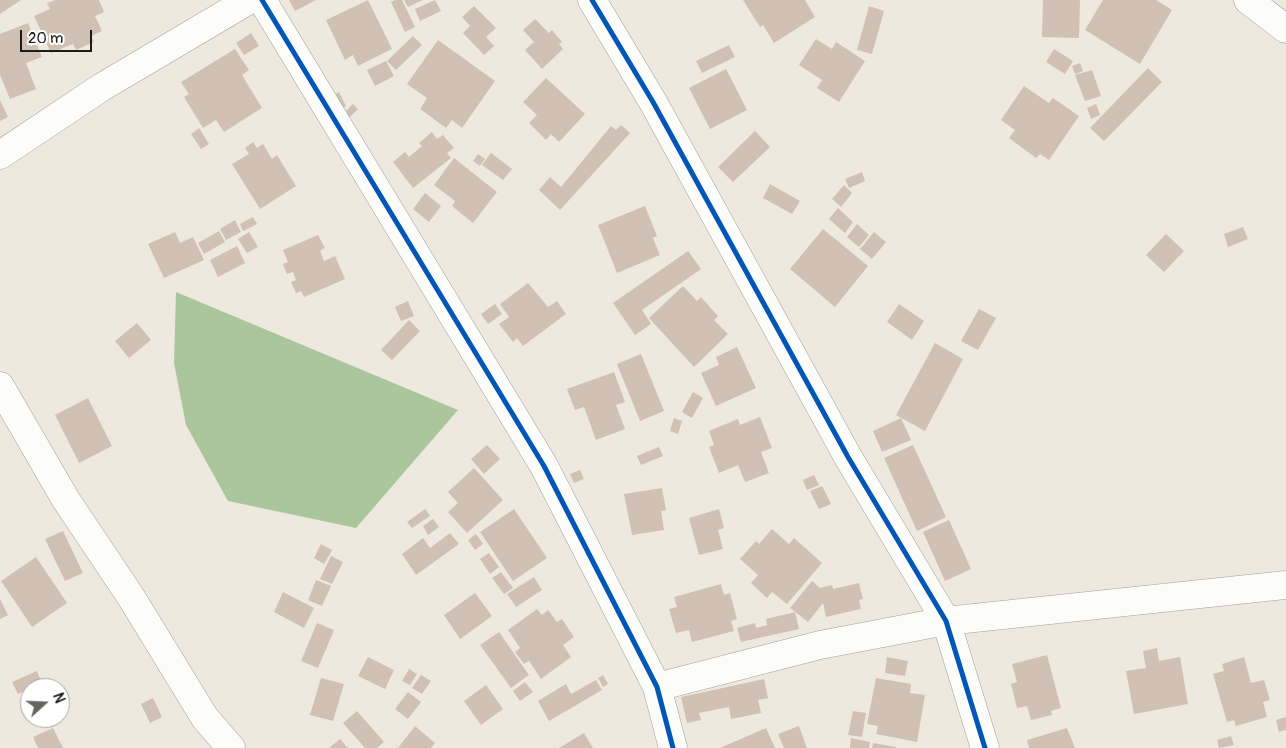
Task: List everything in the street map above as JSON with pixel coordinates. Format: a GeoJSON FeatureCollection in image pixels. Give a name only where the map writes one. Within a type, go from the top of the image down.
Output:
{"type":"FeatureCollection","features":[{"type":"Feature","properties":{"kind":"street"},"geometry":{"type":"LineString","coordinates":[[0,155],[102,88],[249,0]]}},
{"type":"Feature","properties":{"kind":"street"},"geometry":{"type":"LineString","coordinates":[[262,0],[544,466],[657,687],[674,748]]}},
{"type":"Feature","properties":{"kind":"street"},"geometry":{"type":"LineString","coordinates":[[592,0],[654,102],[848,457],[946,622],[985,748]]}},
{"type":"Feature","properties":{"kind":"street"},"geometry":{"type":"LineString","coordinates":[[1248,0],[1286,29]]}},
{"type":"Feature","properties":{"kind":"street"},"geometry":{"type":"LineString","coordinates":[[0,386],[66,500],[131,597],[205,718],[231,748]]}},
{"type":"Feature","properties":{"kind":"street"},"geometry":{"type":"LineString","coordinates":[[657,687],[820,645],[946,622],[1286,585]]}},
{"type":"Feature","properties":{"kind":"green space"},"geometry":{"type":"Polygon","coordinates":[[[176,292],[458,410],[356,528],[228,501],[186,425],[174,363],[176,292]]]}},
{"type":"Feature","properties":{"kind":"building"},"geometry":{"type":"Polygon","coordinates":[[[0,0],[21,0],[0,14],[0,0]]]}},
{"type":"Feature","properties":{"kind":"building"},"geometry":{"type":"Polygon","coordinates":[[[55,0],[99,0],[104,12],[95,16],[102,31],[91,36],[94,42],[76,50],[73,44],[51,53],[34,16],[50,9],[47,3],[55,0]]]}},
{"type":"Feature","properties":{"kind":"building"},"geometry":{"type":"Polygon","coordinates":[[[289,0],[316,0],[295,11],[289,0]]]}},
{"type":"Feature","properties":{"kind":"building"},"geometry":{"type":"Polygon","coordinates":[[[368,0],[392,49],[358,66],[353,55],[345,60],[326,20],[368,0]]]}},
{"type":"Feature","properties":{"kind":"building"},"geometry":{"type":"Polygon","coordinates":[[[402,0],[415,27],[405,32],[391,2],[402,0]]]}},
{"type":"Feature","properties":{"kind":"building"},"geometry":{"type":"Polygon","coordinates":[[[404,0],[423,0],[408,7],[404,0]]]}},
{"type":"Feature","properties":{"kind":"building"},"geometry":{"type":"Polygon","coordinates":[[[435,0],[441,11],[420,21],[415,9],[435,0]]]}},
{"type":"Feature","properties":{"kind":"building"},"geometry":{"type":"Polygon","coordinates":[[[743,0],[805,0],[815,17],[774,43],[763,25],[760,27],[743,0]]]}},
{"type":"Feature","properties":{"kind":"building"},"geometry":{"type":"Polygon","coordinates":[[[1043,0],[1080,0],[1079,38],[1042,37],[1043,0]]]}},
{"type":"Feature","properties":{"kind":"building"},"geometry":{"type":"Polygon","coordinates":[[[1103,0],[1156,0],[1172,10],[1140,64],[1085,30],[1103,0]]]}},
{"type":"Feature","properties":{"kind":"building"},"geometry":{"type":"Polygon","coordinates":[[[474,6],[496,28],[486,37],[494,46],[484,55],[463,33],[470,26],[462,17],[474,6]]]}},
{"type":"Feature","properties":{"kind":"building"},"geometry":{"type":"Polygon","coordinates":[[[869,6],[884,11],[872,54],[857,50],[869,6]]]}},
{"type":"Feature","properties":{"kind":"building"},"geometry":{"type":"Polygon","coordinates":[[[535,19],[549,33],[552,30],[562,42],[559,44],[563,49],[542,69],[525,50],[534,42],[523,30],[535,19]]]}},
{"type":"Feature","properties":{"kind":"building"},"geometry":{"type":"Polygon","coordinates":[[[28,23],[42,57],[26,63],[36,89],[10,99],[0,75],[0,34],[28,23]]]}},
{"type":"Feature","properties":{"kind":"building"},"geometry":{"type":"Polygon","coordinates":[[[251,33],[259,46],[244,55],[236,43],[251,33]]]}},
{"type":"Feature","properties":{"kind":"building"},"geometry":{"type":"Polygon","coordinates":[[[413,36],[422,45],[396,70],[387,61],[413,36]]]}},
{"type":"Feature","properties":{"kind":"building"},"geometry":{"type":"Polygon","coordinates":[[[816,39],[832,49],[836,42],[865,61],[839,102],[817,88],[822,80],[799,65],[816,39]]]}},
{"type":"Feature","properties":{"kind":"building"},"geometry":{"type":"Polygon","coordinates":[[[438,40],[495,81],[462,128],[452,120],[446,128],[420,109],[427,98],[407,84],[438,40]]]}},
{"type":"Feature","properties":{"kind":"building"},"geometry":{"type":"Polygon","coordinates":[[[729,45],[735,57],[702,73],[696,61],[729,45]]]}},
{"type":"Feature","properties":{"kind":"building"},"geometry":{"type":"Polygon","coordinates":[[[235,49],[249,70],[242,75],[262,108],[224,132],[216,120],[203,128],[184,97],[189,94],[181,82],[235,49]]]}},
{"type":"Feature","properties":{"kind":"building"},"geometry":{"type":"Polygon","coordinates":[[[1054,49],[1073,61],[1065,74],[1046,62],[1054,49]]]}},
{"type":"Feature","properties":{"kind":"building"},"geometry":{"type":"Polygon","coordinates":[[[386,61],[394,76],[375,86],[367,70],[386,61]]]}},
{"type":"Feature","properties":{"kind":"building"},"geometry":{"type":"Polygon","coordinates":[[[1080,63],[1083,71],[1075,74],[1072,66],[1080,63]]]}},
{"type":"Feature","properties":{"kind":"building"},"geometry":{"type":"Polygon","coordinates":[[[1148,68],[1162,82],[1104,141],[1090,128],[1148,68]]]}},
{"type":"Feature","properties":{"kind":"building"},"geometry":{"type":"Polygon","coordinates":[[[726,69],[747,110],[710,129],[689,88],[726,69]]]}},
{"type":"Feature","properties":{"kind":"building"},"geometry":{"type":"Polygon","coordinates":[[[1092,70],[1101,96],[1085,101],[1075,75],[1092,70]]]}},
{"type":"Feature","properties":{"kind":"building"},"geometry":{"type":"Polygon","coordinates":[[[546,78],[585,114],[559,142],[551,134],[546,140],[529,123],[537,115],[523,102],[546,78]]]}},
{"type":"Feature","properties":{"kind":"building"},"geometry":{"type":"Polygon","coordinates":[[[1024,86],[1049,103],[1053,98],[1079,116],[1049,160],[1040,154],[1036,158],[1009,138],[1015,130],[1001,120],[1024,86]]]}},
{"type":"Feature","properties":{"kind":"building"},"geometry":{"type":"Polygon","coordinates":[[[339,92],[346,106],[339,110],[332,96],[339,92]]]}},
{"type":"Feature","properties":{"kind":"building"},"geometry":{"type":"Polygon","coordinates":[[[0,100],[8,117],[0,121],[0,100]]]}},
{"type":"Feature","properties":{"kind":"building"},"geometry":{"type":"Polygon","coordinates":[[[353,104],[358,109],[349,118],[344,113],[353,104]]]}},
{"type":"Feature","properties":{"kind":"building"},"geometry":{"type":"Polygon","coordinates":[[[1096,104],[1100,115],[1091,119],[1087,108],[1096,104]]]}},
{"type":"Feature","properties":{"kind":"building"},"geometry":{"type":"Polygon","coordinates":[[[621,125],[630,133],[560,210],[539,190],[550,177],[561,187],[611,126],[616,130],[621,125]]]}},
{"type":"Feature","properties":{"kind":"building"},"geometry":{"type":"Polygon","coordinates":[[[199,128],[209,144],[201,149],[191,134],[199,128]]]}},
{"type":"Feature","properties":{"kind":"building"},"geometry":{"type":"Polygon","coordinates":[[[755,131],[770,147],[733,182],[718,167],[755,131]]]}},
{"type":"Feature","properties":{"kind":"building"},"geometry":{"type":"Polygon","coordinates":[[[432,132],[437,139],[443,135],[454,148],[447,153],[451,158],[413,188],[393,162],[405,152],[409,157],[422,146],[419,143],[432,132]]]}},
{"type":"Feature","properties":{"kind":"building"},"geometry":{"type":"Polygon","coordinates":[[[253,142],[257,148],[263,144],[272,159],[277,155],[296,186],[260,209],[232,164],[249,154],[245,148],[253,142]]]}},
{"type":"Feature","properties":{"kind":"building"},"geometry":{"type":"Polygon","coordinates":[[[491,153],[512,169],[503,180],[482,165],[491,153]]]}},
{"type":"Feature","properties":{"kind":"building"},"geometry":{"type":"Polygon","coordinates":[[[478,154],[485,159],[480,166],[473,161],[478,154]]]}},
{"type":"Feature","properties":{"kind":"building"},"geometry":{"type":"Polygon","coordinates":[[[454,158],[497,192],[473,223],[452,206],[455,201],[434,185],[454,158]]]}},
{"type":"Feature","properties":{"kind":"building"},"geometry":{"type":"Polygon","coordinates":[[[862,172],[865,181],[849,188],[845,179],[862,172]]]}},
{"type":"Feature","properties":{"kind":"building"},"geometry":{"type":"Polygon","coordinates":[[[770,184],[800,201],[792,214],[763,198],[770,184]]]}},
{"type":"Feature","properties":{"kind":"building"},"geometry":{"type":"Polygon","coordinates":[[[844,185],[852,193],[841,207],[832,199],[844,185]]]}},
{"type":"Feature","properties":{"kind":"building"},"geometry":{"type":"Polygon","coordinates":[[[425,193],[441,206],[429,222],[413,209],[425,193]]]}},
{"type":"Feature","properties":{"kind":"building"},"geometry":{"type":"Polygon","coordinates":[[[645,206],[657,236],[653,238],[660,255],[617,273],[598,225],[645,206]]]}},
{"type":"Feature","properties":{"kind":"building"},"geometry":{"type":"Polygon","coordinates":[[[838,208],[853,222],[845,233],[829,219],[838,208]]]}},
{"type":"Feature","properties":{"kind":"building"},"geometry":{"type":"Polygon","coordinates":[[[253,217],[257,224],[243,231],[240,224],[253,217]]]}},
{"type":"Feature","properties":{"kind":"building"},"geometry":{"type":"Polygon","coordinates":[[[235,220],[241,232],[226,240],[220,229],[235,220]]]}},
{"type":"Feature","properties":{"kind":"building"},"geometry":{"type":"Polygon","coordinates":[[[857,224],[869,235],[859,247],[847,237],[857,224]]]}},
{"type":"Feature","properties":{"kind":"building"},"geometry":{"type":"Polygon","coordinates":[[[1243,227],[1248,239],[1228,247],[1224,234],[1243,227]]]}},
{"type":"Feature","properties":{"kind":"building"},"geometry":{"type":"Polygon","coordinates":[[[823,229],[868,266],[835,307],[790,269],[823,229]]]}},
{"type":"Feature","properties":{"kind":"building"},"geometry":{"type":"Polygon","coordinates":[[[219,231],[225,242],[204,254],[198,243],[219,231]]]}},
{"type":"Feature","properties":{"kind":"building"},"geometry":{"type":"Polygon","coordinates":[[[175,232],[180,243],[193,237],[204,260],[164,278],[148,244],[175,232]]]}},
{"type":"Feature","properties":{"kind":"building"},"geometry":{"type":"Polygon","coordinates":[[[249,232],[258,247],[247,253],[238,239],[249,232]]]}},
{"type":"Feature","properties":{"kind":"building"},"geometry":{"type":"Polygon","coordinates":[[[874,232],[886,242],[872,259],[860,249],[874,232]]]}},
{"type":"Feature","properties":{"kind":"building"},"geometry":{"type":"Polygon","coordinates":[[[1166,234],[1184,251],[1164,272],[1146,255],[1166,234]]]}},
{"type":"Feature","properties":{"kind":"building"},"geometry":{"type":"Polygon","coordinates":[[[318,235],[325,248],[320,251],[324,261],[335,256],[345,279],[304,297],[301,291],[296,293],[291,282],[296,280],[293,272],[287,274],[283,264],[288,262],[283,250],[318,235]]]}},
{"type":"Feature","properties":{"kind":"building"},"geometry":{"type":"Polygon","coordinates":[[[237,246],[245,263],[218,277],[210,260],[237,246]]]}},
{"type":"Feature","properties":{"kind":"building"},"geometry":{"type":"Polygon","coordinates":[[[688,251],[701,269],[642,310],[651,324],[635,335],[613,303],[688,251]]]}},
{"type":"Feature","properties":{"kind":"building"},"geometry":{"type":"Polygon","coordinates":[[[528,283],[548,307],[557,301],[566,314],[523,346],[517,338],[513,342],[499,324],[509,317],[500,304],[528,283]]]}},
{"type":"Feature","properties":{"kind":"building"},"geometry":{"type":"Polygon","coordinates":[[[683,286],[697,301],[701,297],[718,316],[714,320],[728,334],[694,367],[649,318],[683,286]]]}},
{"type":"Feature","properties":{"kind":"building"},"geometry":{"type":"Polygon","coordinates":[[[408,301],[414,316],[401,321],[395,307],[408,301]]]}},
{"type":"Feature","properties":{"kind":"building"},"geometry":{"type":"Polygon","coordinates":[[[495,304],[502,314],[488,324],[481,314],[495,304]]]}},
{"type":"Feature","properties":{"kind":"building"},"geometry":{"type":"Polygon","coordinates":[[[899,304],[924,321],[912,340],[887,322],[899,304]]]}},
{"type":"Feature","properties":{"kind":"building"},"geometry":{"type":"Polygon","coordinates":[[[979,309],[996,318],[978,350],[961,341],[979,309]]]}},
{"type":"Feature","properties":{"kind":"building"},"geometry":{"type":"Polygon","coordinates":[[[409,320],[420,331],[392,360],[381,350],[409,320]]]}},
{"type":"Feature","properties":{"kind":"building"},"geometry":{"type":"Polygon","coordinates":[[[137,323],[151,340],[129,358],[115,341],[137,323]]]}},
{"type":"Feature","properties":{"kind":"building"},"geometry":{"type":"Polygon","coordinates":[[[935,343],[963,359],[925,431],[896,415],[935,343]]]}},
{"type":"Feature","properties":{"kind":"building"},"geometry":{"type":"Polygon","coordinates":[[[737,347],[756,388],[716,406],[701,373],[719,365],[716,357],[737,347]]]}},
{"type":"Feature","properties":{"kind":"building"},"geometry":{"type":"Polygon","coordinates":[[[641,354],[664,411],[640,421],[617,364],[641,354]]]}},
{"type":"Feature","properties":{"kind":"building"},"geometry":{"type":"Polygon","coordinates":[[[614,372],[625,402],[616,405],[625,429],[596,440],[584,407],[575,410],[567,389],[614,372]]]}},
{"type":"Feature","properties":{"kind":"building"},"geometry":{"type":"Polygon","coordinates":[[[693,392],[703,398],[692,418],[682,412],[693,392]]]}},
{"type":"Feature","properties":{"kind":"building"},"geometry":{"type":"Polygon","coordinates":[[[88,398],[112,446],[79,463],[55,415],[88,398]]]}},
{"type":"Feature","properties":{"kind":"building"},"geometry":{"type":"Polygon","coordinates":[[[760,417],[772,448],[761,452],[769,473],[745,482],[738,465],[719,473],[709,447],[714,445],[709,431],[738,419],[740,425],[760,417]]]}},
{"type":"Feature","properties":{"kind":"building"},"geometry":{"type":"Polygon","coordinates":[[[674,418],[682,421],[678,434],[670,431],[674,418]]]}},
{"type":"Feature","properties":{"kind":"building"},"geometry":{"type":"Polygon","coordinates":[[[901,418],[911,440],[882,452],[873,431],[901,418]]]}},
{"type":"Feature","properties":{"kind":"building"},"geometry":{"type":"Polygon","coordinates":[[[487,445],[500,459],[484,474],[471,459],[487,445]]]}},
{"type":"Feature","properties":{"kind":"building"},"geometry":{"type":"Polygon","coordinates":[[[913,445],[946,517],[917,531],[884,458],[913,445]]]}},
{"type":"Feature","properties":{"kind":"building"},"geometry":{"type":"Polygon","coordinates":[[[659,447],[663,456],[641,465],[637,456],[659,447]]]}},
{"type":"Feature","properties":{"kind":"building"},"geometry":{"type":"Polygon","coordinates":[[[474,468],[503,500],[467,533],[448,512],[458,503],[448,492],[474,468]]]}},
{"type":"Feature","properties":{"kind":"building"},"geometry":{"type":"Polygon","coordinates":[[[580,470],[584,479],[574,483],[570,474],[580,470]]]}},
{"type":"Feature","properties":{"kind":"building"},"geometry":{"type":"Polygon","coordinates":[[[814,475],[819,485],[807,490],[803,480],[814,475]]]}},
{"type":"Feature","properties":{"kind":"building"},"geometry":{"type":"Polygon","coordinates":[[[822,486],[831,504],[819,509],[810,491],[822,486]]]}},
{"type":"Feature","properties":{"kind":"building"},"geometry":{"type":"Polygon","coordinates":[[[662,488],[666,510],[661,511],[664,530],[632,535],[624,494],[662,488]]]}},
{"type":"Feature","properties":{"kind":"building"},"geometry":{"type":"Polygon","coordinates":[[[425,509],[430,516],[412,528],[407,522],[425,509]]]}},
{"type":"Feature","properties":{"kind":"building"},"geometry":{"type":"Polygon","coordinates":[[[514,509],[547,558],[513,581],[480,532],[514,509]]]}},
{"type":"Feature","properties":{"kind":"building"},"geometry":{"type":"Polygon","coordinates":[[[719,509],[724,528],[718,530],[723,549],[699,555],[689,518],[719,509]]]}},
{"type":"Feature","properties":{"kind":"building"},"geometry":{"type":"Polygon","coordinates":[[[433,519],[439,527],[428,535],[423,526],[433,519]]]}},
{"type":"Feature","properties":{"kind":"building"},"geometry":{"type":"Polygon","coordinates":[[[949,520],[971,569],[945,581],[923,532],[949,520]]]}},
{"type":"Feature","properties":{"kind":"building"},"geometry":{"type":"Polygon","coordinates":[[[772,529],[789,544],[794,538],[822,563],[787,604],[772,592],[767,598],[751,583],[758,575],[740,559],[756,541],[759,544],[772,529]]]}},
{"type":"Feature","properties":{"kind":"building"},"geometry":{"type":"Polygon","coordinates":[[[63,531],[83,573],[65,581],[45,539],[63,531]]]}},
{"type":"Feature","properties":{"kind":"building"},"geometry":{"type":"Polygon","coordinates":[[[450,533],[459,544],[416,575],[402,554],[423,538],[430,548],[450,533]]]}},
{"type":"Feature","properties":{"kind":"building"},"geometry":{"type":"Polygon","coordinates":[[[476,534],[483,544],[475,550],[468,540],[476,534]]]}},
{"type":"Feature","properties":{"kind":"building"},"geometry":{"type":"Polygon","coordinates":[[[321,544],[332,550],[324,564],[314,558],[321,544]]]}},
{"type":"Feature","properties":{"kind":"building"},"geometry":{"type":"Polygon","coordinates":[[[489,553],[499,567],[490,574],[480,559],[489,553]]]}},
{"type":"Feature","properties":{"kind":"building"},"geometry":{"type":"Polygon","coordinates":[[[331,556],[343,562],[332,584],[320,579],[331,556]]]}},
{"type":"Feature","properties":{"kind":"building"},"geometry":{"type":"Polygon","coordinates":[[[36,557],[67,603],[32,627],[1,581],[36,557]]]}},
{"type":"Feature","properties":{"kind":"building"},"geometry":{"type":"Polygon","coordinates":[[[501,572],[513,588],[504,594],[492,578],[501,572]]]}},
{"type":"Feature","properties":{"kind":"building"},"geometry":{"type":"Polygon","coordinates":[[[534,577],[542,590],[516,607],[507,594],[534,577]]]}},
{"type":"Feature","properties":{"kind":"building"},"geometry":{"type":"Polygon","coordinates":[[[316,580],[331,586],[322,606],[308,600],[316,580]]]}},
{"type":"Feature","properties":{"kind":"building"},"geometry":{"type":"Polygon","coordinates":[[[812,581],[820,588],[832,585],[833,589],[859,583],[863,599],[859,600],[861,609],[826,617],[823,603],[808,622],[790,608],[812,581]]]}},
{"type":"Feature","properties":{"kind":"building"},"geometry":{"type":"Polygon","coordinates":[[[721,584],[724,595],[730,593],[737,619],[731,621],[734,631],[692,642],[689,630],[676,633],[669,609],[677,607],[674,597],[721,584]]]}},
{"type":"Feature","properties":{"kind":"building"},"geometry":{"type":"Polygon","coordinates":[[[283,592],[314,608],[304,628],[274,612],[283,592]]]}},
{"type":"Feature","properties":{"kind":"building"},"geometry":{"type":"Polygon","coordinates":[[[475,593],[492,616],[460,639],[444,615],[475,593]]]}},
{"type":"Feature","properties":{"kind":"building"},"geometry":{"type":"Polygon","coordinates":[[[0,599],[8,615],[0,619],[0,599]]]}},
{"type":"Feature","properties":{"kind":"building"},"geometry":{"type":"Polygon","coordinates":[[[537,609],[542,615],[548,610],[557,622],[562,619],[574,637],[563,645],[571,657],[541,679],[529,661],[524,664],[515,652],[520,648],[508,630],[537,609]]]}},
{"type":"Feature","properties":{"kind":"building"},"geometry":{"type":"Polygon","coordinates":[[[795,612],[799,629],[741,642],[737,628],[755,623],[756,628],[767,625],[766,619],[795,612]]]}},
{"type":"Feature","properties":{"kind":"building"},"geometry":{"type":"Polygon","coordinates":[[[317,623],[334,630],[318,668],[301,661],[317,623]]]}},
{"type":"Feature","properties":{"kind":"building"},"geometry":{"type":"Polygon","coordinates":[[[499,632],[529,675],[511,688],[480,645],[499,632]]]}},
{"type":"Feature","properties":{"kind":"building"},"geometry":{"type":"Polygon","coordinates":[[[1157,648],[1159,661],[1180,657],[1188,704],[1134,714],[1126,671],[1146,668],[1143,651],[1157,648]]]}},
{"type":"Feature","properties":{"kind":"building"},"geometry":{"type":"Polygon","coordinates":[[[1047,655],[1061,708],[1051,711],[1052,715],[1031,720],[1027,706],[1017,708],[1011,684],[1017,682],[1012,664],[1047,655]]]}},
{"type":"Feature","properties":{"kind":"building"},"geometry":{"type":"Polygon","coordinates":[[[368,657],[394,670],[385,689],[358,676],[368,657]]]}},
{"type":"Feature","properties":{"kind":"building"},"geometry":{"type":"Polygon","coordinates":[[[887,657],[908,661],[905,676],[885,673],[887,657]]]}},
{"type":"Feature","properties":{"kind":"building"},"geometry":{"type":"Polygon","coordinates":[[[1244,657],[1251,683],[1264,680],[1270,700],[1263,702],[1267,717],[1236,726],[1234,720],[1227,722],[1213,674],[1224,671],[1222,664],[1244,657]]]}},
{"type":"Feature","properties":{"kind":"building"},"geometry":{"type":"Polygon","coordinates":[[[409,669],[417,674],[410,685],[402,681],[409,669]]]}},
{"type":"Feature","properties":{"kind":"building"},"geometry":{"type":"Polygon","coordinates":[[[37,671],[40,678],[21,678],[37,671]]]}},
{"type":"Feature","properties":{"kind":"building"},"geometry":{"type":"Polygon","coordinates":[[[421,675],[431,681],[422,694],[412,688],[421,675]]]}},
{"type":"Feature","properties":{"kind":"building"},"geometry":{"type":"Polygon","coordinates":[[[603,675],[608,684],[603,687],[598,678],[603,675]]]}},
{"type":"Feature","properties":{"kind":"building"},"geometry":{"type":"Polygon","coordinates":[[[20,678],[20,693],[18,694],[12,682],[20,678]]]}},
{"type":"Feature","properties":{"kind":"building"},"geometry":{"type":"Polygon","coordinates":[[[321,678],[344,684],[333,721],[310,715],[321,678]]]}},
{"type":"Feature","properties":{"kind":"building"},"geometry":{"type":"Polygon","coordinates":[[[876,678],[911,684],[910,693],[925,695],[917,742],[876,734],[878,726],[867,724],[876,678]]]}},
{"type":"Feature","properties":{"kind":"building"},"geometry":{"type":"Polygon","coordinates":[[[764,679],[768,698],[758,700],[761,713],[731,719],[729,707],[699,713],[701,720],[687,723],[681,697],[764,679]]]}},
{"type":"Feature","properties":{"kind":"building"},"geometry":{"type":"Polygon","coordinates":[[[596,680],[602,690],[549,721],[538,701],[566,684],[571,694],[596,680]]]}},
{"type":"Feature","properties":{"kind":"building"},"geometry":{"type":"Polygon","coordinates":[[[525,682],[533,692],[520,701],[513,691],[525,682]]]}},
{"type":"Feature","properties":{"kind":"building"},"geometry":{"type":"Polygon","coordinates":[[[486,685],[503,709],[481,725],[464,701],[486,685]]]}},
{"type":"Feature","properties":{"kind":"building"},"geometry":{"type":"Polygon","coordinates":[[[408,692],[421,702],[408,719],[395,709],[408,692]]]}},
{"type":"Feature","properties":{"kind":"building"},"geometry":{"type":"Polygon","coordinates":[[[153,698],[162,717],[150,723],[141,704],[153,698]]]}},
{"type":"Feature","properties":{"kind":"building"},"geometry":{"type":"Polygon","coordinates":[[[357,711],[384,742],[377,748],[365,748],[343,723],[357,711]]]}},
{"type":"Feature","properties":{"kind":"building"},"geometry":{"type":"Polygon","coordinates":[[[853,711],[866,713],[862,737],[848,735],[853,711]]]}},
{"type":"Feature","properties":{"kind":"building"},"geometry":{"type":"Polygon","coordinates":[[[1286,717],[1286,730],[1279,732],[1276,720],[1286,717]]]}},
{"type":"Feature","properties":{"kind":"building"},"geometry":{"type":"Polygon","coordinates":[[[415,726],[435,743],[431,748],[398,748],[415,726]]]}},
{"type":"Feature","properties":{"kind":"building"},"geometry":{"type":"Polygon","coordinates":[[[799,726],[807,748],[784,748],[778,734],[799,726]]]}},
{"type":"Feature","properties":{"kind":"building"},"geometry":{"type":"Polygon","coordinates":[[[53,728],[63,748],[38,748],[33,737],[53,728]]]}},
{"type":"Feature","properties":{"kind":"building"},"geometry":{"type":"Polygon","coordinates":[[[766,728],[775,748],[720,748],[766,728]]]}},
{"type":"Feature","properties":{"kind":"building"},"geometry":{"type":"Polygon","coordinates":[[[1067,728],[1075,748],[1029,748],[1027,740],[1067,728]]]}},
{"type":"Feature","properties":{"kind":"building"},"geometry":{"type":"Polygon","coordinates":[[[584,733],[593,748],[559,748],[584,733]]]}},
{"type":"Feature","properties":{"kind":"building"},"geometry":{"type":"Polygon","coordinates":[[[1231,736],[1234,745],[1219,748],[1217,740],[1231,736]]]}},
{"type":"Feature","properties":{"kind":"building"},"geometry":{"type":"Polygon","coordinates":[[[851,738],[870,742],[869,748],[850,748],[851,738]]]}},
{"type":"Feature","properties":{"kind":"building"},"geometry":{"type":"Polygon","coordinates":[[[340,739],[348,748],[329,748],[340,739]]]}},
{"type":"Feature","properties":{"kind":"building"},"geometry":{"type":"Polygon","coordinates":[[[873,743],[896,747],[896,748],[872,748],[873,743]]]}},
{"type":"Feature","properties":{"kind":"cycle path"},"geometry":{"type":"LineString","coordinates":[[262,0],[544,466],[657,687],[673,748]]}},
{"type":"Feature","properties":{"kind":"cycle path"},"geometry":{"type":"LineString","coordinates":[[592,0],[653,102],[848,457],[946,621],[985,748]]}}]}
